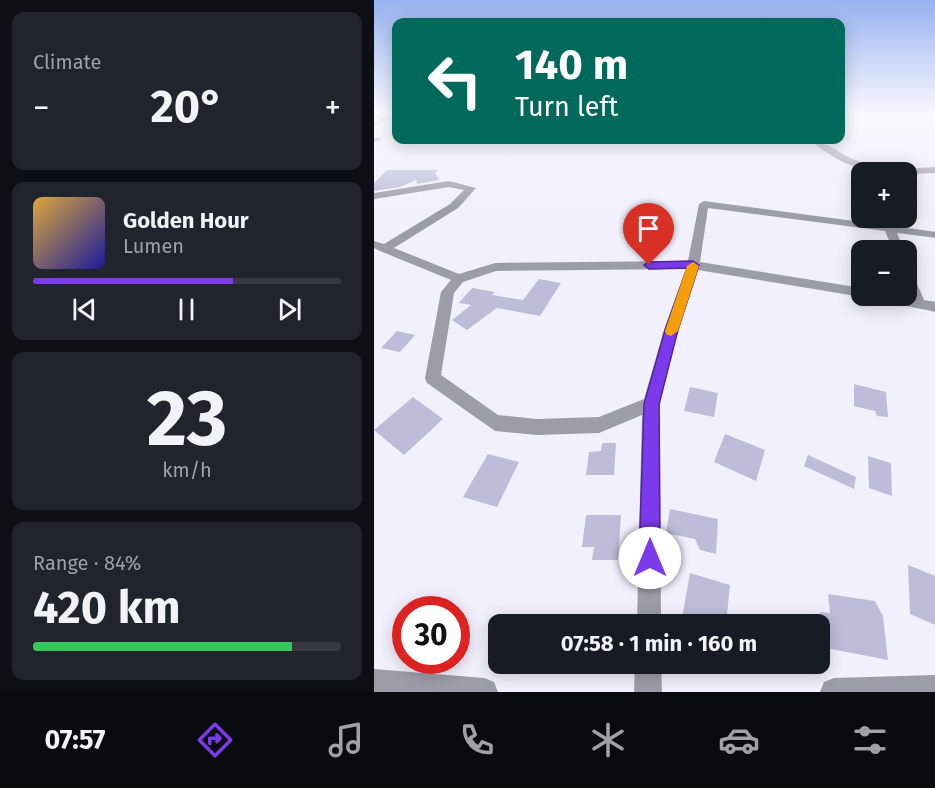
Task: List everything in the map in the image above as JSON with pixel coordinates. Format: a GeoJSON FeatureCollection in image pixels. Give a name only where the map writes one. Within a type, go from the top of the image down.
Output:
{"type":"FeatureCollection","features":[{"type":"Feature","properties":{"kind":"street"},"geometry":{"type":"LineString","coordinates":[[821,145],[851,163]]}},
{"type":"Feature","properties":{"kind":"street"},"geometry":{"type":"LineString","coordinates":[[917,171],[935,170]]}},
{"type":"Feature","properties":{"kind":"street"},"geometry":{"type":"LineString","coordinates":[[374,196],[442,185],[471,188],[454,206],[379,246]]}},
{"type":"Feature","properties":{"kind":"street"},"geometry":{"type":"LineString","coordinates":[[649,614],[651,404],[671,330],[693,265],[704,204],[851,223]]}},
{"type":"Feature","properties":{"kind":"street"},"geometry":{"type":"LineString","coordinates":[[889,228],[935,235]]}},
{"type":"Feature","properties":{"kind":"street"},"geometry":{"type":"LineString","coordinates":[[889,228],[894,240]]}},
{"type":"Feature","properties":{"kind":"street"},"geometry":{"type":"LineString","coordinates":[[379,246],[440,269],[459,279]]}},
{"type":"Feature","properties":{"kind":"street"},"geometry":{"type":"LineString","coordinates":[[651,404],[599,425],[537,427],[495,423],[433,378],[448,292],[459,279],[495,267],[693,265],[851,291]]}},
{"type":"Feature","properties":{"kind":"street"},"geometry":{"type":"LineString","coordinates":[[917,299],[919,304],[935,308]]}},
{"type":"Feature","properties":{"kind":"street"},"geometry":{"type":"LineString","coordinates":[[648,674],[648,692]]}},
{"type":"Feature","properties":{"kind":"street"},"geometry":{"type":"LineString","coordinates":[[374,682],[484,692]]}},
{"type":"Feature","properties":{"kind":"street"},"geometry":{"type":"LineString","coordinates":[[834,692],[935,688]]}},
{"type":"Feature","properties":{"kind":"building"},"geometry":{"type":"Polygon","coordinates":[[[387,170],[439,170],[435,172],[439,180],[417,184],[416,180],[400,187],[374,191],[374,183],[387,170]]]}},
{"type":"Feature","properties":{"kind":"building"},"geometry":{"type":"Polygon","coordinates":[[[539,279],[561,283],[540,316],[497,308],[467,330],[452,320],[471,305],[459,303],[472,288],[495,292],[492,295],[523,300],[539,279]]]}},
{"type":"Feature","properties":{"kind":"building"},"geometry":{"type":"Polygon","coordinates":[[[397,331],[415,335],[400,352],[381,348],[397,331]]]}},
{"type":"Feature","properties":{"kind":"building"},"geometry":{"type":"Polygon","coordinates":[[[854,384],[886,392],[888,417],[877,416],[875,411],[854,406],[854,384]]]}},
{"type":"Feature","properties":{"kind":"building"},"geometry":{"type":"Polygon","coordinates":[[[690,387],[718,393],[714,417],[684,411],[690,387]]]}},
{"type":"Feature","properties":{"kind":"building"},"geometry":{"type":"Polygon","coordinates":[[[413,397],[443,419],[404,455],[374,430],[413,397]]]}},
{"type":"Feature","properties":{"kind":"building"},"geometry":{"type":"Polygon","coordinates":[[[725,434],[765,450],[756,481],[714,462],[725,434]]]}},
{"type":"Feature","properties":{"kind":"building"},"geometry":{"type":"Polygon","coordinates":[[[602,443],[616,443],[614,475],[586,475],[589,452],[601,451],[602,443]]]}},
{"type":"Feature","properties":{"kind":"building"},"geometry":{"type":"Polygon","coordinates":[[[488,454],[519,462],[497,507],[463,497],[488,454]]]}},
{"type":"Feature","properties":{"kind":"building"},"geometry":{"type":"Polygon","coordinates":[[[808,455],[856,477],[854,489],[804,466],[808,455]]]}},
{"type":"Feature","properties":{"kind":"building"},"geometry":{"type":"Polygon","coordinates":[[[868,456],[891,463],[892,496],[869,488],[868,456]]]}},
{"type":"Feature","properties":{"kind":"building"},"geometry":{"type":"Polygon","coordinates":[[[670,509],[718,519],[716,554],[700,550],[695,539],[666,533],[670,509]]]}},
{"type":"Feature","properties":{"kind":"building"},"geometry":{"type":"Polygon","coordinates":[[[586,515],[621,515],[618,560],[592,560],[594,547],[582,547],[586,515]]]}},
{"type":"Feature","properties":{"kind":"building"},"geometry":{"type":"Polygon","coordinates":[[[908,565],[935,576],[935,625],[910,614],[908,565]]]}},
{"type":"Feature","properties":{"kind":"building"},"geometry":{"type":"Polygon","coordinates":[[[690,573],[730,585],[727,614],[683,614],[690,573]]]}},
{"type":"Feature","properties":{"kind":"building"},"geometry":{"type":"Polygon","coordinates":[[[828,594],[875,601],[883,616],[888,660],[830,649],[830,614],[820,614],[820,612],[830,613],[828,594]]]}},
{"type":"Feature","properties":{"kind":"slow traffic"},"geometry":{"type":"LineString","coordinates":[[671,331],[693,266]]}},
{"type":"Feature","properties":{"kind":"route"},"geometry":{"type":"LineString","coordinates":[[649,265],[693,265],[671,330],[651,404],[650,558]]}}]}
